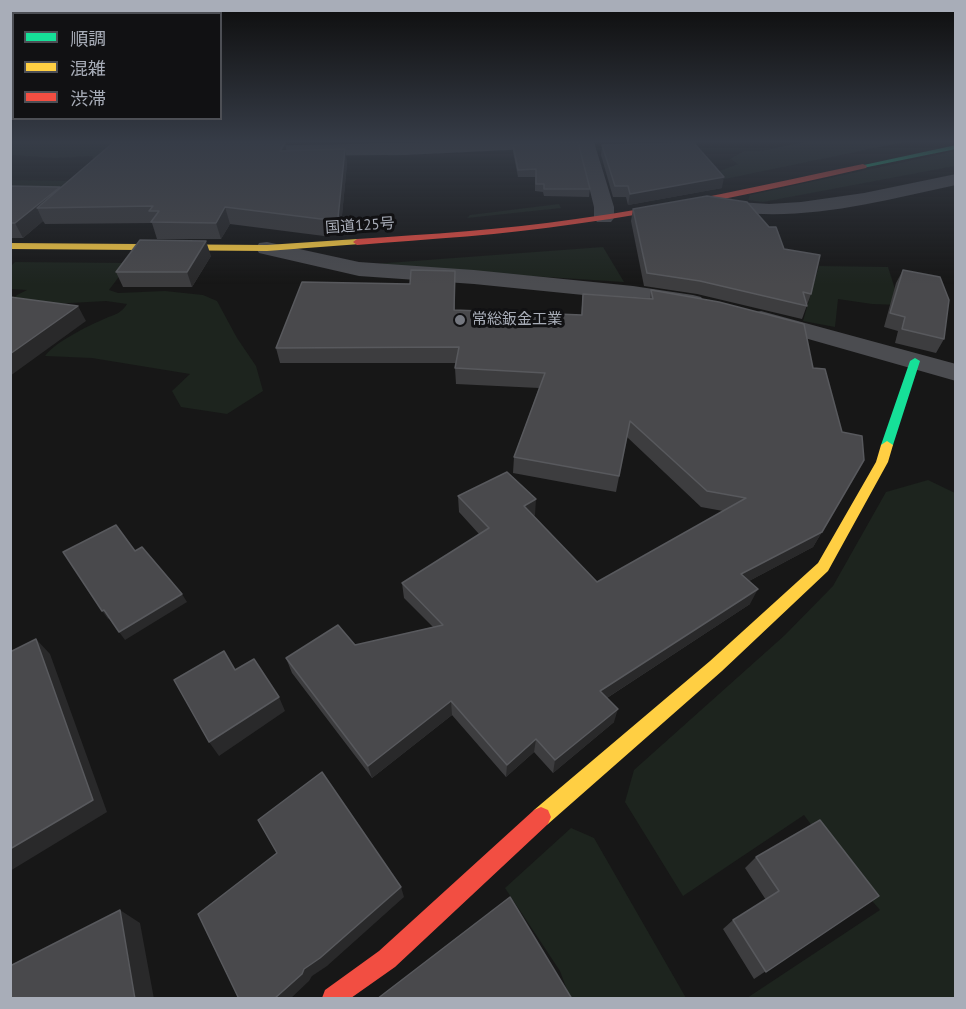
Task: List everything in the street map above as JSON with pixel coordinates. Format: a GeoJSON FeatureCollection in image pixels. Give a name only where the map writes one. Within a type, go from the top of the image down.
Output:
{"type":"FeatureCollection","features":[{"type":"Feature","properties":{"kind":"main road","name":"国道125号"},"geometry":{"type":"LineString","coordinates":[[13,249],[267,248],[413,239],[604,218],[755,189]]}},
{"type":"Feature","properties":{"kind":"main road"},"geometry":{"type":"LineString","coordinates":[[333,999],[387,959],[570,790],[716,666],[823,567],[882,462],[915,361]]}},
{"type":"Feature","properties":{"kind":"street"},"geometry":{"type":"LineString","coordinates":[[599,189],[604,207],[604,218]]}},
{"type":"Feature","properties":{"kind":"street"},"geometry":{"type":"LineString","coordinates":[[703,200],[726,207],[794,210],[911,189]]}},
{"type":"Feature","properties":{"kind":"street"},"geometry":{"type":"LineString","coordinates":[[267,248],[359,268],[633,293],[719,308]]}},
{"type":"Feature","properties":{"kind":"street"},"geometry":{"type":"LineString","coordinates":[[742,314],[800,328],[956,373]]}},
{"type":"Feature","properties":{"kind":"shaded area"},"geometry":{"type":"Polygon","coordinates":[[[11,189],[84,189],[74,195],[11,194],[11,189]]]}},
{"type":"Feature","properties":{"kind":"shaded area"},"geometry":{"type":"Polygon","coordinates":[[[778,189],[832,189],[763,202],[748,200],[750,195],[778,189]]]}},
{"type":"Feature","properties":{"kind":"shaded area"},"geometry":{"type":"Polygon","coordinates":[[[559,204],[561,208],[467,218],[470,215],[559,204]]]}},
{"type":"Feature","properties":{"kind":"shaded area"},"geometry":{"type":"Polygon","coordinates":[[[603,247],[624,282],[360,265],[603,247]]]}},
{"type":"Feature","properties":{"kind":"shaded area"},"geometry":{"type":"Polygon","coordinates":[[[15,262],[129,263],[109,290],[118,293],[165,291],[203,295],[217,301],[237,338],[256,366],[263,391],[227,414],[181,407],[172,391],[190,374],[92,358],[45,356],[64,340],[117,313],[127,304],[106,301],[52,304],[10,301],[27,290],[11,289],[11,266],[15,262]]]}},
{"type":"Feature","properties":{"kind":"shaded area"},"geometry":{"type":"Polygon","coordinates":[[[819,266],[888,267],[900,305],[838,299],[835,327],[803,321],[819,266]]]}},
{"type":"Feature","properties":{"kind":"shaded area"},"geometry":{"type":"Polygon","coordinates":[[[928,480],[955,493],[955,998],[747,998],[880,910],[840,864],[804,815],[683,896],[625,802],[634,770],[785,635],[833,586],[886,492],[928,480]]]}},
{"type":"Feature","properties":{"kind":"shaded area"},"geometry":{"type":"Polygon","coordinates":[[[571,828],[594,838],[686,998],[570,998],[560,971],[505,888],[571,828]]]}},
{"type":"Feature","properties":{"kind":"building"},"geometry":{"type":"Polygon","coordinates":[[[10,189],[57,189],[15,223],[10,223],[10,189]]]}},
{"type":"Feature","properties":{"kind":"building"},"geometry":{"type":"Polygon","coordinates":[[[59,189],[341,189],[338,218],[321,219],[225,207],[216,223],[151,222],[159,211],[149,211],[153,206],[37,208],[59,189]]]}},
{"type":"Feature","properties":{"kind":"building"},"geometry":{"type":"Polygon","coordinates":[[[629,189],[657,189],[630,194],[629,189]]]}},
{"type":"Feature","properties":{"kind":"building"},"geometry":{"type":"Polygon","coordinates":[[[707,196],[747,202],[769,227],[776,227],[784,249],[820,255],[811,294],[803,292],[807,306],[700,281],[647,273],[633,209],[707,196]]]}},
{"type":"Feature","properties":{"kind":"building"},"geometry":{"type":"Polygon","coordinates":[[[140,240],[206,241],[187,272],[116,272],[140,240]]]}},
{"type":"Feature","properties":{"kind":"building"},"geometry":{"type":"Polygon","coordinates":[[[411,270],[455,271],[454,310],[582,315],[583,294],[653,299],[651,290],[719,302],[804,324],[813,368],[825,369],[842,432],[862,436],[864,460],[822,532],[741,574],[758,589],[600,691],[618,709],[555,760],[536,739],[507,765],[451,701],[368,766],[286,658],[338,625],[355,645],[443,625],[402,583],[489,528],[458,496],[507,472],[536,499],[524,506],[597,582],[746,498],[707,491],[630,421],[619,476],[514,457],[545,373],[455,368],[459,347],[276,348],[302,282],[410,284],[411,270]]]}},
{"type":"Feature","properties":{"kind":"building"},"geometry":{"type":"Polygon","coordinates":[[[903,270],[940,277],[949,300],[944,339],[902,329],[905,317],[890,313],[903,270]]]}},
{"type":"Feature","properties":{"kind":"building"},"geometry":{"type":"Polygon","coordinates":[[[10,297],[78,306],[10,354],[10,297]]]}},
{"type":"Feature","properties":{"kind":"building"},"geometry":{"type":"Polygon","coordinates":[[[116,525],[135,551],[142,547],[182,594],[119,632],[104,610],[102,611],[63,552],[116,525]]]}},
{"type":"Feature","properties":{"kind":"building"},"geometry":{"type":"Polygon","coordinates":[[[36,639],[93,800],[10,849],[10,652],[36,639]]]}},
{"type":"Feature","properties":{"kind":"building"},"geometry":{"type":"Polygon","coordinates":[[[224,651],[235,670],[254,659],[279,697],[209,742],[174,680],[224,651]]]}},
{"type":"Feature","properties":{"kind":"building"},"geometry":{"type":"Polygon","coordinates":[[[322,772],[401,887],[320,958],[304,969],[302,974],[274,999],[239,999],[198,914],[277,853],[258,820],[322,772]]]}},
{"type":"Feature","properties":{"kind":"building"},"geometry":{"type":"Polygon","coordinates":[[[820,820],[879,896],[766,972],[733,920],[779,891],[756,857],[820,820]]]}},
{"type":"Feature","properties":{"kind":"building"},"geometry":{"type":"Polygon","coordinates":[[[510,897],[572,999],[377,999],[510,897]]]}},
{"type":"Feature","properties":{"kind":"building"},"geometry":{"type":"Polygon","coordinates":[[[120,910],[135,999],[10,999],[10,966],[120,910]]]}},
{"type":"Feature","properties":{"kind":"traffic: fast"},"geometry":{"type":"LineString","coordinates":[[887,445],[915,361]]}},
{"type":"Feature","properties":{"kind":"traffic: slow"},"geometry":{"type":"LineString","coordinates":[[10,246],[267,248],[357,242]]}},
{"type":"Feature","properties":{"kind":"traffic: slow"},"geometry":{"type":"LineString","coordinates":[[541,817],[716,666],[823,567],[882,462],[887,445]]}},
{"type":"Feature","properties":{"kind":"traffic: jam"},"geometry":{"type":"LineString","coordinates":[[357,242],[482,233],[576,222],[754,189]]}},
{"type":"Feature","properties":{"kind":"traffic: jam"},"geometry":{"type":"LineString","coordinates":[[333,998],[387,959],[541,817]]}},
{"type":"Feature","properties":{"kind":"place","name":"常総鈑金工業"},"geometry":{"type":"Point","coordinates":[460,320]}}]}
